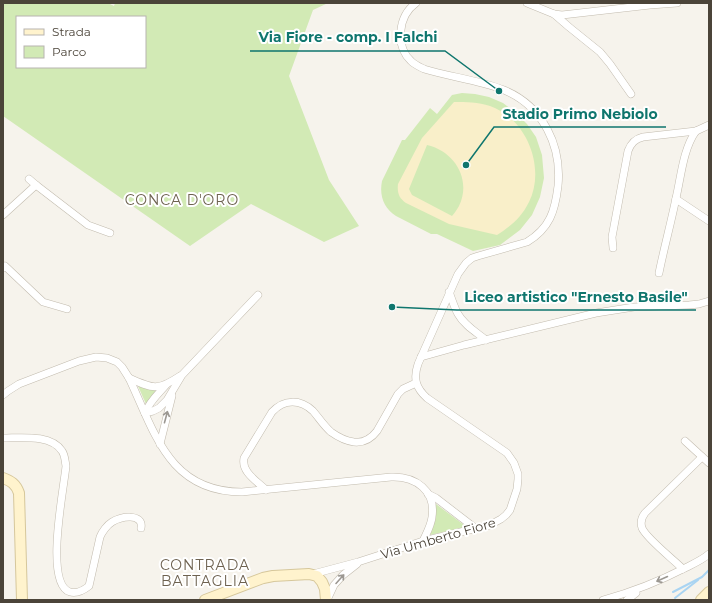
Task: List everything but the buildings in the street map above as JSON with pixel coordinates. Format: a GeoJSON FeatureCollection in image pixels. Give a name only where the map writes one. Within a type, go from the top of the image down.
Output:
{"type":"FeatureCollection","features":[{"type":"Feature","properties":{"kind":"street"},"geometry":{"type":"LineString","coordinates":[[266,490],[247,472],[243,462],[272,412],[276,408],[287,402],[299,403],[313,411],[336,435],[349,441],[360,442],[370,439],[377,431],[398,394],[403,389],[416,383],[416,371],[421,357],[462,267],[472,258],[527,242],[534,238],[549,221],[554,206],[558,184],[558,163],[555,145],[544,123],[532,108],[510,93],[493,86],[424,69],[415,65],[405,54],[402,46],[401,32],[404,18],[408,11],[416,3]]}},
{"type":"Feature","properties":{"kind":"street"},"geometry":{"type":"LineString","coordinates":[[527,3],[554,14],[600,52],[631,94]]}},
{"type":"Feature","properties":{"kind":"street"},"geometry":{"type":"LineString","coordinates":[[554,14],[571,14],[677,3]]}},
{"type":"Feature","properties":{"kind":"street"},"geometry":{"type":"LineString","coordinates":[[613,248],[612,237],[628,151],[632,143],[638,138],[696,130],[709,125]]}},
{"type":"Feature","properties":{"kind":"street"},"geometry":{"type":"LineString","coordinates":[[658,273],[686,154],[692,135],[696,130]]}},
{"type":"Feature","properties":{"kind":"street"},"geometry":{"type":"LineString","coordinates":[[29,179],[88,225],[110,233]]}},
{"type":"Feature","properties":{"kind":"street"},"geometry":{"type":"LineString","coordinates":[[3,215],[36,185]]}},
{"type":"Feature","properties":{"kind":"street"},"geometry":{"type":"LineString","coordinates":[[676,199],[709,221]]}},
{"type":"Feature","properties":{"kind":"street"},"geometry":{"type":"LineString","coordinates":[[4,266],[43,302],[67,308]]}},
{"type":"Feature","properties":{"kind":"street"},"geometry":{"type":"LineString","coordinates":[[450,292],[456,310],[462,319],[486,340]]}},
{"type":"Feature","properties":{"kind":"street"},"geometry":{"type":"LineString","coordinates":[[129,378],[151,387],[161,387],[182,375],[258,295]]}},
{"type":"Feature","properties":{"kind":"street"},"geometry":{"type":"LineString","coordinates":[[421,357],[596,312],[634,307],[689,305],[709,301]]}},
{"type":"Feature","properties":{"kind":"street"},"geometry":{"type":"LineString","coordinates":[[3,395],[19,384],[80,362],[96,357],[107,358],[122,366],[160,444],[175,465],[192,479],[204,486],[236,492],[391,476],[407,478],[418,483],[428,494],[431,501],[431,522],[423,541]]}},
{"type":"Feature","properties":{"kind":"street"},"geometry":{"type":"LineString","coordinates":[[145,413],[159,408],[167,400],[182,375]]}},
{"type":"Feature","properties":{"kind":"street","name":"Via Umberto Fiore"},"geometry":{"type":"LineString","coordinates":[[313,574],[358,562],[423,541],[496,523],[510,510],[517,489],[518,480],[518,474],[514,463],[506,453],[427,398],[419,390],[416,383]]}},
{"type":"Feature","properties":{"kind":"street"},"geometry":{"type":"LineString","coordinates":[[145,413],[153,399],[166,385]]}},
{"type":"Feature","properties":{"kind":"street"},"geometry":{"type":"LineString","coordinates":[[160,444],[174,390]]}},
{"type":"Feature","properties":{"kind":"street"},"geometry":{"type":"LineString","coordinates":[[3,438],[30,437],[46,440],[54,444],[63,452],[66,466],[59,515],[57,547],[59,577],[63,588],[68,591],[78,592],[89,586],[101,534],[111,523],[120,518],[134,517],[141,521],[141,528]]}},
{"type":"Feature","properties":{"kind":"street"},"geometry":{"type":"LineString","coordinates":[[685,441],[709,464]]}},
{"type":"Feature","properties":{"kind":"street"},"geometry":{"type":"LineString","coordinates":[[683,569],[646,534],[641,527],[642,516],[702,457]]}},
{"type":"Feature","properties":{"kind":"street"},"geometry":{"type":"LineString","coordinates":[[3,478],[14,484],[19,493],[22,600]]}},
{"type":"Feature","properties":{"kind":"street"},"geometry":{"type":"LineString","coordinates":[[428,494],[436,498],[475,528]]}},
{"type":"Feature","properties":{"kind":"street"},"geometry":{"type":"LineString","coordinates":[[603,600],[642,588],[683,569],[709,554]]}},
{"type":"Feature","properties":{"kind":"street","name":"Via Umberto Fiore"},"geometry":{"type":"LineString","coordinates":[[326,600],[334,585],[358,562]]}},
{"type":"Feature","properties":{"kind":"street"},"geometry":{"type":"LineString","coordinates":[[206,600],[268,577],[303,574],[313,574],[317,576],[325,589],[326,600]]}},
{"type":"Feature","properties":{"kind":"street"},"geometry":{"type":"LineString","coordinates":[[627,600],[642,588]]}},
{"type":"Feature","properties":{"kind":"street"},"geometry":{"type":"LineString","coordinates":[[701,600],[709,592]]}},
{"type":"Feature","properties":{"kind":"green space"},"geometry":{"type":"Polygon","coordinates":[[[3,3],[108,3],[114,6],[115,3],[328,3],[313,10],[289,76],[329,180],[359,226],[324,242],[251,204],[190,246],[3,116],[3,3]]]}},
{"type":"Feature","properties":{"kind":"green space"},"geometry":{"type":"Polygon","coordinates":[[[462,93],[489,97],[503,103],[527,124],[536,137],[542,155],[544,178],[540,197],[532,215],[520,230],[500,245],[473,251],[437,234],[431,234],[396,216],[388,209],[383,201],[381,192],[382,181],[402,140],[405,140],[430,108],[437,114],[452,95],[462,93]]]}},
{"type":"Feature","properties":{"kind":"green space"},"geometry":{"type":"Polygon","coordinates":[[[138,386],[158,390],[146,404],[138,386]]]}},
{"type":"Feature","properties":{"kind":"green space"},"geometry":{"type":"Polygon","coordinates":[[[436,504],[465,527],[430,535],[435,521],[436,504]]]}},
{"type":"Feature","properties":{"kind":"sand"},"geometry":{"type":"Polygon","coordinates":[[[454,102],[481,104],[503,112],[523,133],[530,146],[534,160],[534,189],[523,213],[511,225],[497,235],[449,224],[406,203],[399,195],[398,184],[422,138],[454,102]],[[427,145],[409,189],[412,195],[452,216],[459,206],[462,196],[462,176],[452,160],[437,148],[427,145]]]}},
{"type":"Feature","properties":{"kind":"waterway"},"geometry":{"type":"LineString","coordinates":[[673,592],[702,577],[709,570]]}},
{"type":"Feature","properties":{"kind":"waterway"},"geometry":{"type":"LineString","coordinates":[[675,598],[698,580]]}},
{"type":"Feature","properties":{"kind":"place","name":"Via Fiore - comp. I Falchi"},"geometry":{"type":"Point","coordinates":[499,91]}},
{"type":"Feature","properties":{"kind":"place","name":"Stadio Primo Nebiolo"},"geometry":{"type":"Point","coordinates":[466,165]}},
{"type":"Feature","properties":{"kind":"place","name":"Liceo artistico \"Ernesto Basile\""},"geometry":{"type":"Point","coordinates":[392,307]}},
{"type":"Feature","properties":{"kind":"district","name":"CONCA D'ORO"},"geometry":{"type":"Point","coordinates":[182,200]}},
{"type":"Feature","properties":{"kind":"district","name":"CONTRADA BATTAGLIA"},"geometry":{"type":"Point","coordinates":[205,574]}}]}
